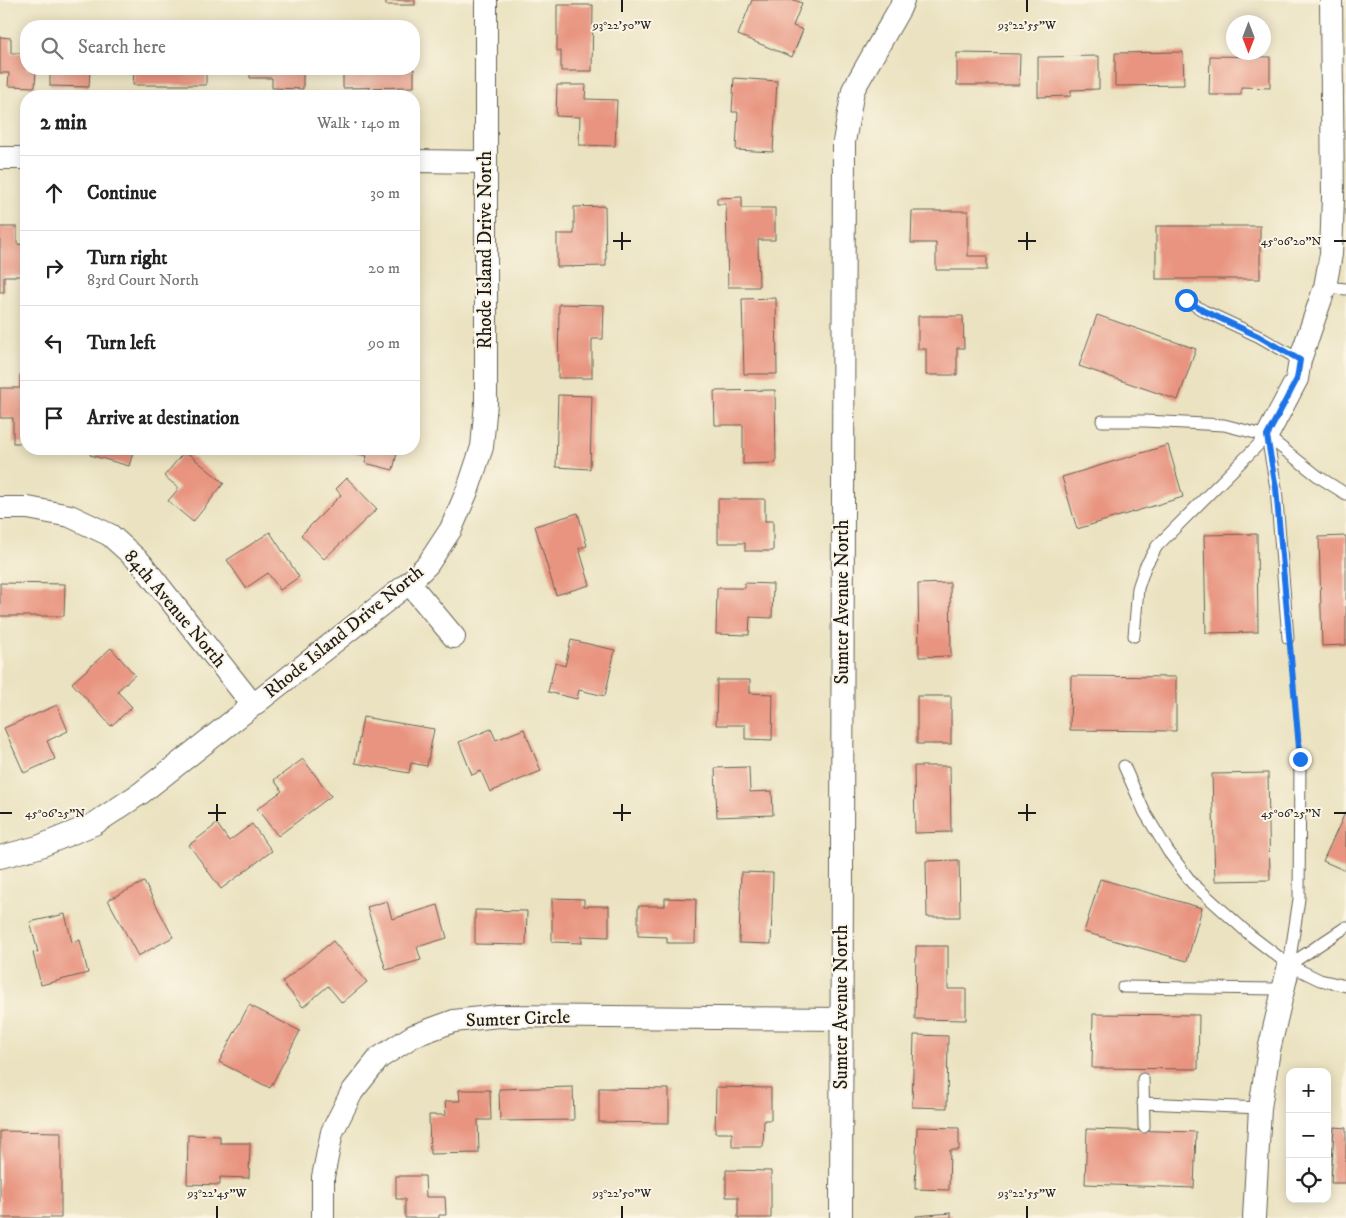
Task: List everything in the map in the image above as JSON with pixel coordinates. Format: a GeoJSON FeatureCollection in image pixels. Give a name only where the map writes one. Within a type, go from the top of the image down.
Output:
{"type":"FeatureCollection","features":[{"type":"Feature","properties":{"kind":"street","name":"Rhode Island Drive North"},"geometry":{"type":"LineString","coordinates":[[0,857],[38,847],[94,824],[141,793],[409,583],[428,564],[451,529],[468,489],[482,447],[486,403],[486,0]]}},
{"type":"Feature","properties":{"kind":"street","name":"Sumter Avenue North"},"geometry":{"type":"LineString","coordinates":[[841,1218],[844,142],[853,90],[903,0]]}},
{"type":"Feature","properties":{"kind":"street"},"geometry":{"type":"LineString","coordinates":[[1267,436],[1297,379],[1300,360],[1336,288],[1331,254],[1333,196],[1331,0]]}},
{"type":"Feature","properties":{"kind":"street"},"geometry":{"type":"LineString","coordinates":[[0,158],[20,158]]}},
{"type":"Feature","properties":{"kind":"street"},"geometry":{"type":"LineString","coordinates":[[420,161],[485,162]]}},
{"type":"Feature","properties":{"kind":"street","name":"84th Avenue North"},"geometry":{"type":"LineString","coordinates":[[0,508],[28,508],[70,516],[110,535],[141,563],[253,705]]}},
{"type":"Feature","properties":{"kind":"street"},"geometry":{"type":"LineString","coordinates":[[409,583],[454,638]]}},
{"type":"Feature","properties":{"kind":"street"},"geometry":{"type":"LineString","coordinates":[[1254,1218],[1260,1108],[1269,1050],[1289,965]]}},
{"type":"Feature","properties":{"kind":"street","name":"Sumter Circle"},"geometry":{"type":"LineString","coordinates":[[323,1218],[323,1177],[332,1132],[352,1092],[379,1058],[413,1036],[454,1021],[498,1016],[841,1019]]}},
{"type":"Feature","properties":{"kind":"lane"},"geometry":{"type":"LineString","coordinates":[[1186,300],[1204,311],[1258,336],[1300,360]]}},
{"type":"Feature","properties":{"kind":"lane"},"geometry":{"type":"LineString","coordinates":[[1102,421],[1224,425],[1267,436],[1319,477],[1346,494]]}},
{"type":"Feature","properties":{"kind":"lane"},"geometry":{"type":"LineString","coordinates":[[1134,636],[1138,588],[1145,567],[1157,546],[1267,436]]}},
{"type":"Feature","properties":{"kind":"lane"},"geometry":{"type":"LineString","coordinates":[[1267,436],[1276,488],[1288,638]]}},
{"type":"Feature","properties":{"kind":"lane"},"geometry":{"type":"LineString","coordinates":[[1289,965],[1299,899],[1300,759]]}},
{"type":"Feature","properties":{"kind":"lane"},"geometry":{"type":"LineString","coordinates":[[1124,766],[1145,813],[1168,851],[1192,883],[1250,935],[1289,965],[1320,980],[1346,986]]}},
{"type":"Feature","properties":{"kind":"lane"},"geometry":{"type":"LineString","coordinates":[[1289,965],[1346,927]]}},
{"type":"Feature","properties":{"kind":"lane"},"geometry":{"type":"LineString","coordinates":[[1123,987],[1283,989]]}},
{"type":"Feature","properties":{"kind":"lane"},"geometry":{"type":"LineString","coordinates":[[1143,1079],[1144,1127]]}},
{"type":"Feature","properties":{"kind":"lane"},"geometry":{"type":"LineString","coordinates":[[1144,1103],[1260,1108]]}},
{"type":"Feature","properties":{"kind":"path"},"geometry":{"type":"LineString","coordinates":[[1288,638],[1300,759]]}},
{"type":"Feature","properties":{"kind":"building"},"geometry":{"type":"Polygon","coordinates":[[[386,0],[415,0],[415,5],[386,5],[386,0]]]}},
{"type":"Feature","properties":{"kind":"building"},"geometry":{"type":"Polygon","coordinates":[[[752,0],[794,0],[802,3],[793,26],[803,30],[792,57],[738,35],[752,0]]]}},
{"type":"Feature","properties":{"kind":"building"},"geometry":{"type":"Polygon","coordinates":[[[557,5],[593,5],[592,71],[561,71],[561,51],[557,51],[557,5]]]}},
{"type":"Feature","properties":{"kind":"building"},"geometry":{"type":"Polygon","coordinates":[[[0,37],[11,38],[11,53],[20,53],[20,75],[36,75],[35,87],[8,86],[9,73],[0,73],[0,37]]]}},
{"type":"Feature","properties":{"kind":"building"},"geometry":{"type":"Polygon","coordinates":[[[1183,52],[1184,85],[1115,86],[1115,53],[1183,52]]]}},
{"type":"Feature","properties":{"kind":"building"},"geometry":{"type":"Polygon","coordinates":[[[957,53],[1020,54],[1019,85],[957,85],[957,53]]]}},
{"type":"Feature","properties":{"kind":"building"},"geometry":{"type":"Polygon","coordinates":[[[1099,56],[1099,89],[1071,90],[1071,96],[1038,97],[1038,57],[1099,56]]]}},
{"type":"Feature","properties":{"kind":"building"},"geometry":{"type":"Polygon","coordinates":[[[1210,56],[1226,56],[1226,60],[1270,60],[1270,88],[1241,87],[1241,95],[1209,95],[1210,56]]]}},
{"type":"Feature","properties":{"kind":"building"},"geometry":{"type":"Polygon","coordinates":[[[50,75],[90,75],[89,87],[50,86],[50,75]]]}},
{"type":"Feature","properties":{"kind":"building"},"geometry":{"type":"Polygon","coordinates":[[[134,75],[206,75],[206,85],[133,85],[134,75]]]}},
{"type":"Feature","properties":{"kind":"building"},"geometry":{"type":"Polygon","coordinates":[[[250,75],[303,75],[303,89],[272,88],[272,78],[250,78],[250,75]]]}},
{"type":"Feature","properties":{"kind":"building"},"geometry":{"type":"Polygon","coordinates":[[[343,75],[414,75],[414,87],[343,88],[343,75]]]}},
{"type":"Feature","properties":{"kind":"building"},"geometry":{"type":"Polygon","coordinates":[[[734,78],[777,81],[773,152],[736,150],[738,112],[732,112],[734,78]]]}},
{"type":"Feature","properties":{"kind":"building"},"geometry":{"type":"Polygon","coordinates":[[[557,85],[586,85],[585,99],[617,100],[615,146],[579,145],[580,117],[556,116],[557,85]]]}},
{"type":"Feature","properties":{"kind":"building"},"geometry":{"type":"Polygon","coordinates":[[[742,197],[742,208],[775,208],[775,240],[758,240],[759,287],[728,287],[726,204],[717,204],[717,198],[742,197]]]}},
{"type":"Feature","properties":{"kind":"building"},"geometry":{"type":"Polygon","coordinates":[[[605,206],[606,266],[557,267],[557,234],[574,234],[574,207],[605,206]]]}},
{"type":"Feature","properties":{"kind":"building"},"geometry":{"type":"Polygon","coordinates":[[[912,211],[968,211],[968,256],[987,256],[987,270],[936,270],[936,243],[911,243],[912,211]]]}},
{"type":"Feature","properties":{"kind":"building"},"geometry":{"type":"Polygon","coordinates":[[[1156,226],[1260,226],[1260,279],[1156,279],[1156,226]]]}},
{"type":"Feature","properties":{"kind":"building"},"geometry":{"type":"Polygon","coordinates":[[[0,227],[17,227],[17,244],[20,244],[20,276],[4,276],[4,292],[0,292],[0,227]]]}},
{"type":"Feature","properties":{"kind":"building"},"geometry":{"type":"Polygon","coordinates":[[[776,298],[777,374],[744,374],[742,299],[776,298]]]}},
{"type":"Feature","properties":{"kind":"building"},"geometry":{"type":"Polygon","coordinates":[[[559,304],[604,305],[603,339],[592,339],[592,378],[558,378],[559,304]]]}},
{"type":"Feature","properties":{"kind":"building"},"geometry":{"type":"Polygon","coordinates":[[[1097,315],[1196,349],[1178,400],[1079,366],[1097,315]]]}},
{"type":"Feature","properties":{"kind":"building"},"geometry":{"type":"Polygon","coordinates":[[[918,316],[963,316],[964,348],[957,348],[957,375],[926,375],[926,349],[918,349],[918,316]]]}},
{"type":"Feature","properties":{"kind":"building"},"geometry":{"type":"Polygon","coordinates":[[[0,388],[20,388],[20,443],[13,443],[13,418],[0,418],[0,388]]]}},
{"type":"Feature","properties":{"kind":"building"},"geometry":{"type":"Polygon","coordinates":[[[775,390],[776,463],[743,464],[743,425],[715,425],[714,391],[775,390]]]}},
{"type":"Feature","properties":{"kind":"building"},"geometry":{"type":"Polygon","coordinates":[[[558,395],[592,396],[590,469],[556,467],[558,395]]]}},
{"type":"Feature","properties":{"kind":"building"},"geometry":{"type":"Polygon","coordinates":[[[1168,445],[1183,497],[1077,529],[1062,477],[1168,445]]]}},
{"type":"Feature","properties":{"kind":"building"},"geometry":{"type":"Polygon","coordinates":[[[90,455],[132,455],[129,466],[90,455]]]}},
{"type":"Feature","properties":{"kind":"building"},"geometry":{"type":"Polygon","coordinates":[[[182,455],[190,455],[224,483],[193,522],[168,501],[179,488],[164,476],[182,455]]]}},
{"type":"Feature","properties":{"kind":"building"},"geometry":{"type":"Polygon","coordinates":[[[363,455],[397,455],[393,470],[365,463],[367,456],[363,455]]]}},
{"type":"Feature","properties":{"kind":"building"},"geometry":{"type":"Polygon","coordinates":[[[347,478],[377,509],[324,559],[301,535],[341,495],[336,489],[347,478]]]}},
{"type":"Feature","properties":{"kind":"building"},"geometry":{"type":"Polygon","coordinates":[[[718,499],[765,499],[765,521],[773,521],[773,551],[745,551],[745,543],[718,543],[718,499]]]}},
{"type":"Feature","properties":{"kind":"building"},"geometry":{"type":"Polygon","coordinates":[[[578,513],[587,546],[579,548],[590,585],[556,595],[535,526],[578,513]]]}},
{"type":"Feature","properties":{"kind":"building"},"geometry":{"type":"Polygon","coordinates":[[[270,532],[299,577],[280,590],[268,573],[246,588],[227,560],[270,532]]]}},
{"type":"Feature","properties":{"kind":"building"},"geometry":{"type":"Polygon","coordinates":[[[1257,534],[1258,632],[1206,633],[1204,535],[1257,534]]]}},
{"type":"Feature","properties":{"kind":"building"},"geometry":{"type":"Polygon","coordinates":[[[1346,536],[1346,645],[1322,646],[1319,537],[1346,536]]]}},
{"type":"Feature","properties":{"kind":"building"},"geometry":{"type":"Polygon","coordinates":[[[0,583],[65,584],[64,616],[0,616],[0,583]]]}},
{"type":"Feature","properties":{"kind":"building"},"geometry":{"type":"Polygon","coordinates":[[[745,583],[773,584],[772,618],[750,617],[749,635],[716,634],[717,588],[745,588],[745,583]]]}},
{"type":"Feature","properties":{"kind":"building"},"geometry":{"type":"Polygon","coordinates":[[[950,583],[951,656],[919,657],[918,584],[950,583]]]}},
{"type":"Feature","properties":{"kind":"building"},"geometry":{"type":"Polygon","coordinates":[[[571,640],[615,650],[605,696],[579,690],[577,699],[548,692],[555,663],[565,666],[571,640]]]}},
{"type":"Feature","properties":{"kind":"building"},"geometry":{"type":"Polygon","coordinates":[[[111,648],[135,675],[117,691],[132,707],[111,726],[72,683],[111,648]]]}},
{"type":"Feature","properties":{"kind":"building"},"geometry":{"type":"Polygon","coordinates":[[[1071,676],[1176,677],[1176,731],[1070,730],[1071,676]]]}},
{"type":"Feature","properties":{"kind":"building"},"geometry":{"type":"Polygon","coordinates":[[[717,680],[750,680],[750,693],[773,694],[772,740],[745,739],[745,725],[716,725],[717,680]]]}},
{"type":"Feature","properties":{"kind":"building"},"geometry":{"type":"Polygon","coordinates":[[[917,696],[951,696],[951,744],[917,744],[917,696]]]}},
{"type":"Feature","properties":{"kind":"building"},"geometry":{"type":"Polygon","coordinates":[[[57,705],[68,731],[47,741],[55,759],[24,773],[4,728],[57,705]]]}},
{"type":"Feature","properties":{"kind":"building"},"geometry":{"type":"Polygon","coordinates":[[[363,717],[434,729],[427,766],[411,763],[409,773],[355,763],[363,717]]]}},
{"type":"Feature","properties":{"kind":"building"},"geometry":{"type":"Polygon","coordinates":[[[491,729],[496,740],[524,729],[541,771],[490,792],[481,771],[472,775],[459,742],[491,729]]]}},
{"type":"Feature","properties":{"kind":"building"},"geometry":{"type":"Polygon","coordinates":[[[303,759],[331,796],[278,836],[257,809],[282,791],[274,780],[303,759]]]}},
{"type":"Feature","properties":{"kind":"building"},"geometry":{"type":"Polygon","coordinates":[[[914,766],[950,766],[951,832],[915,833],[914,766]]]}},
{"type":"Feature","properties":{"kind":"building"},"geometry":{"type":"Polygon","coordinates":[[[749,767],[750,792],[772,791],[773,815],[717,817],[715,768],[749,767]]]}},
{"type":"Feature","properties":{"kind":"building"},"geometry":{"type":"Polygon","coordinates":[[[1268,773],[1270,880],[1215,881],[1212,774],[1268,773]]]}},
{"type":"Feature","properties":{"kind":"building"},"geometry":{"type":"Polygon","coordinates":[[[1346,811],[1346,871],[1323,861],[1346,811]]]}},
{"type":"Feature","properties":{"kind":"building"},"geometry":{"type":"Polygon","coordinates":[[[217,824],[229,841],[252,824],[272,851],[221,889],[189,845],[217,824]]]}},
{"type":"Feature","properties":{"kind":"building"},"geometry":{"type":"Polygon","coordinates":[[[959,860],[960,917],[927,917],[926,861],[959,860]]]}},
{"type":"Feature","properties":{"kind":"building"},"geometry":{"type":"Polygon","coordinates":[[[741,872],[773,873],[771,944],[739,943],[741,872]]]}},
{"type":"Feature","properties":{"kind":"building"},"geometry":{"type":"Polygon","coordinates":[[[1100,879],[1202,908],[1187,961],[1084,932],[1100,879]]]}},
{"type":"Feature","properties":{"kind":"building"},"geometry":{"type":"Polygon","coordinates":[[[144,882],[173,937],[138,956],[108,900],[144,882]]]}},
{"type":"Feature","properties":{"kind":"building"},"geometry":{"type":"Polygon","coordinates":[[[552,898],[584,899],[584,906],[609,906],[609,937],[582,936],[582,943],[552,942],[552,898]]]}},
{"type":"Feature","properties":{"kind":"building"},"geometry":{"type":"Polygon","coordinates":[[[665,898],[696,899],[695,943],[667,943],[667,937],[638,936],[638,906],[665,906],[665,898]]]}},
{"type":"Feature","properties":{"kind":"building"},"geometry":{"type":"Polygon","coordinates":[[[387,901],[392,919],[438,905],[447,938],[417,947],[421,960],[386,970],[367,907],[387,901]]]}},
{"type":"Feature","properties":{"kind":"building"},"geometry":{"type":"Polygon","coordinates":[[[475,910],[527,911],[526,945],[475,944],[475,910]]]}},
{"type":"Feature","properties":{"kind":"building"},"geometry":{"type":"Polygon","coordinates":[[[65,914],[72,942],[80,940],[88,973],[41,985],[33,953],[38,952],[30,922],[65,914]]]}},
{"type":"Feature","properties":{"kind":"building"},"geometry":{"type":"Polygon","coordinates":[[[333,941],[367,982],[342,1003],[328,986],[303,1007],[282,982],[333,941]]]}},
{"type":"Feature","properties":{"kind":"building"},"geometry":{"type":"Polygon","coordinates":[[[916,946],[948,946],[948,989],[966,989],[966,1020],[915,1019],[916,946]]]}},
{"type":"Feature","properties":{"kind":"building"},"geometry":{"type":"Polygon","coordinates":[[[249,1005],[300,1031],[270,1088],[219,1062],[249,1005]]]}},
{"type":"Feature","properties":{"kind":"building"},"geometry":{"type":"Polygon","coordinates":[[[1093,1014],[1199,1015],[1198,1069],[1092,1068],[1093,1014]]]}},
{"type":"Feature","properties":{"kind":"building"},"geometry":{"type":"Polygon","coordinates":[[[914,1035],[948,1036],[947,1108],[912,1107],[914,1035]]]}},
{"type":"Feature","properties":{"kind":"building"},"geometry":{"type":"Polygon","coordinates":[[[573,1087],[574,1120],[500,1121],[499,1089],[573,1087]]]}},
{"type":"Feature","properties":{"kind":"building"},"geometry":{"type":"Polygon","coordinates":[[[716,1087],[771,1088],[771,1120],[764,1120],[763,1147],[732,1147],[732,1133],[715,1133],[716,1087]]]}},
{"type":"Feature","properties":{"kind":"building"},"geometry":{"type":"Polygon","coordinates":[[[599,1088],[669,1089],[669,1123],[599,1122],[599,1088]]]}},
{"type":"Feature","properties":{"kind":"building"},"geometry":{"type":"Polygon","coordinates":[[[459,1090],[490,1090],[491,1120],[478,1120],[479,1153],[430,1154],[429,1115],[446,1115],[445,1101],[460,1101],[459,1090]]]}},
{"type":"Feature","properties":{"kind":"building"},"geometry":{"type":"Polygon","coordinates":[[[917,1127],[959,1128],[959,1150],[950,1150],[949,1190],[915,1189],[917,1127]]]}},
{"type":"Feature","properties":{"kind":"building"},"geometry":{"type":"Polygon","coordinates":[[[1334,1127],[1346,1128],[1346,1183],[1331,1183],[1334,1127]]]}},
{"type":"Feature","properties":{"kind":"building"},"geometry":{"type":"Polygon","coordinates":[[[1087,1129],[1196,1132],[1194,1188],[1085,1184],[1087,1129]]]}},
{"type":"Feature","properties":{"kind":"building"},"geometry":{"type":"Polygon","coordinates":[[[0,1131],[61,1132],[61,1218],[0,1218],[0,1131]]]}},
{"type":"Feature","properties":{"kind":"building"},"geometry":{"type":"Polygon","coordinates":[[[188,1135],[220,1136],[220,1143],[250,1143],[249,1178],[220,1177],[220,1185],[187,1184],[188,1135]]]}},
{"type":"Feature","properties":{"kind":"building"},"geometry":{"type":"Polygon","coordinates":[[[726,1170],[771,1171],[771,1218],[738,1218],[738,1197],[726,1197],[726,1170]]]}},
{"type":"Feature","properties":{"kind":"building"},"geometry":{"type":"Polygon","coordinates":[[[396,1176],[425,1176],[426,1197],[445,1197],[446,1215],[439,1215],[439,1218],[405,1218],[405,1199],[396,1199],[396,1176]]]}},
{"type":"Feature","properties":{"kind":"building"},"geometry":{"type":"Polygon","coordinates":[[[951,1213],[951,1218],[916,1218],[916,1216],[951,1213]]]}},
{"type":"Feature","properties":{"kind":"route"},"geometry":{"type":"LineString","coordinates":[[1186,300],[1204,311],[1258,336],[1300,360],[1297,379],[1267,436],[1276,488],[1300,759]]}}]}
